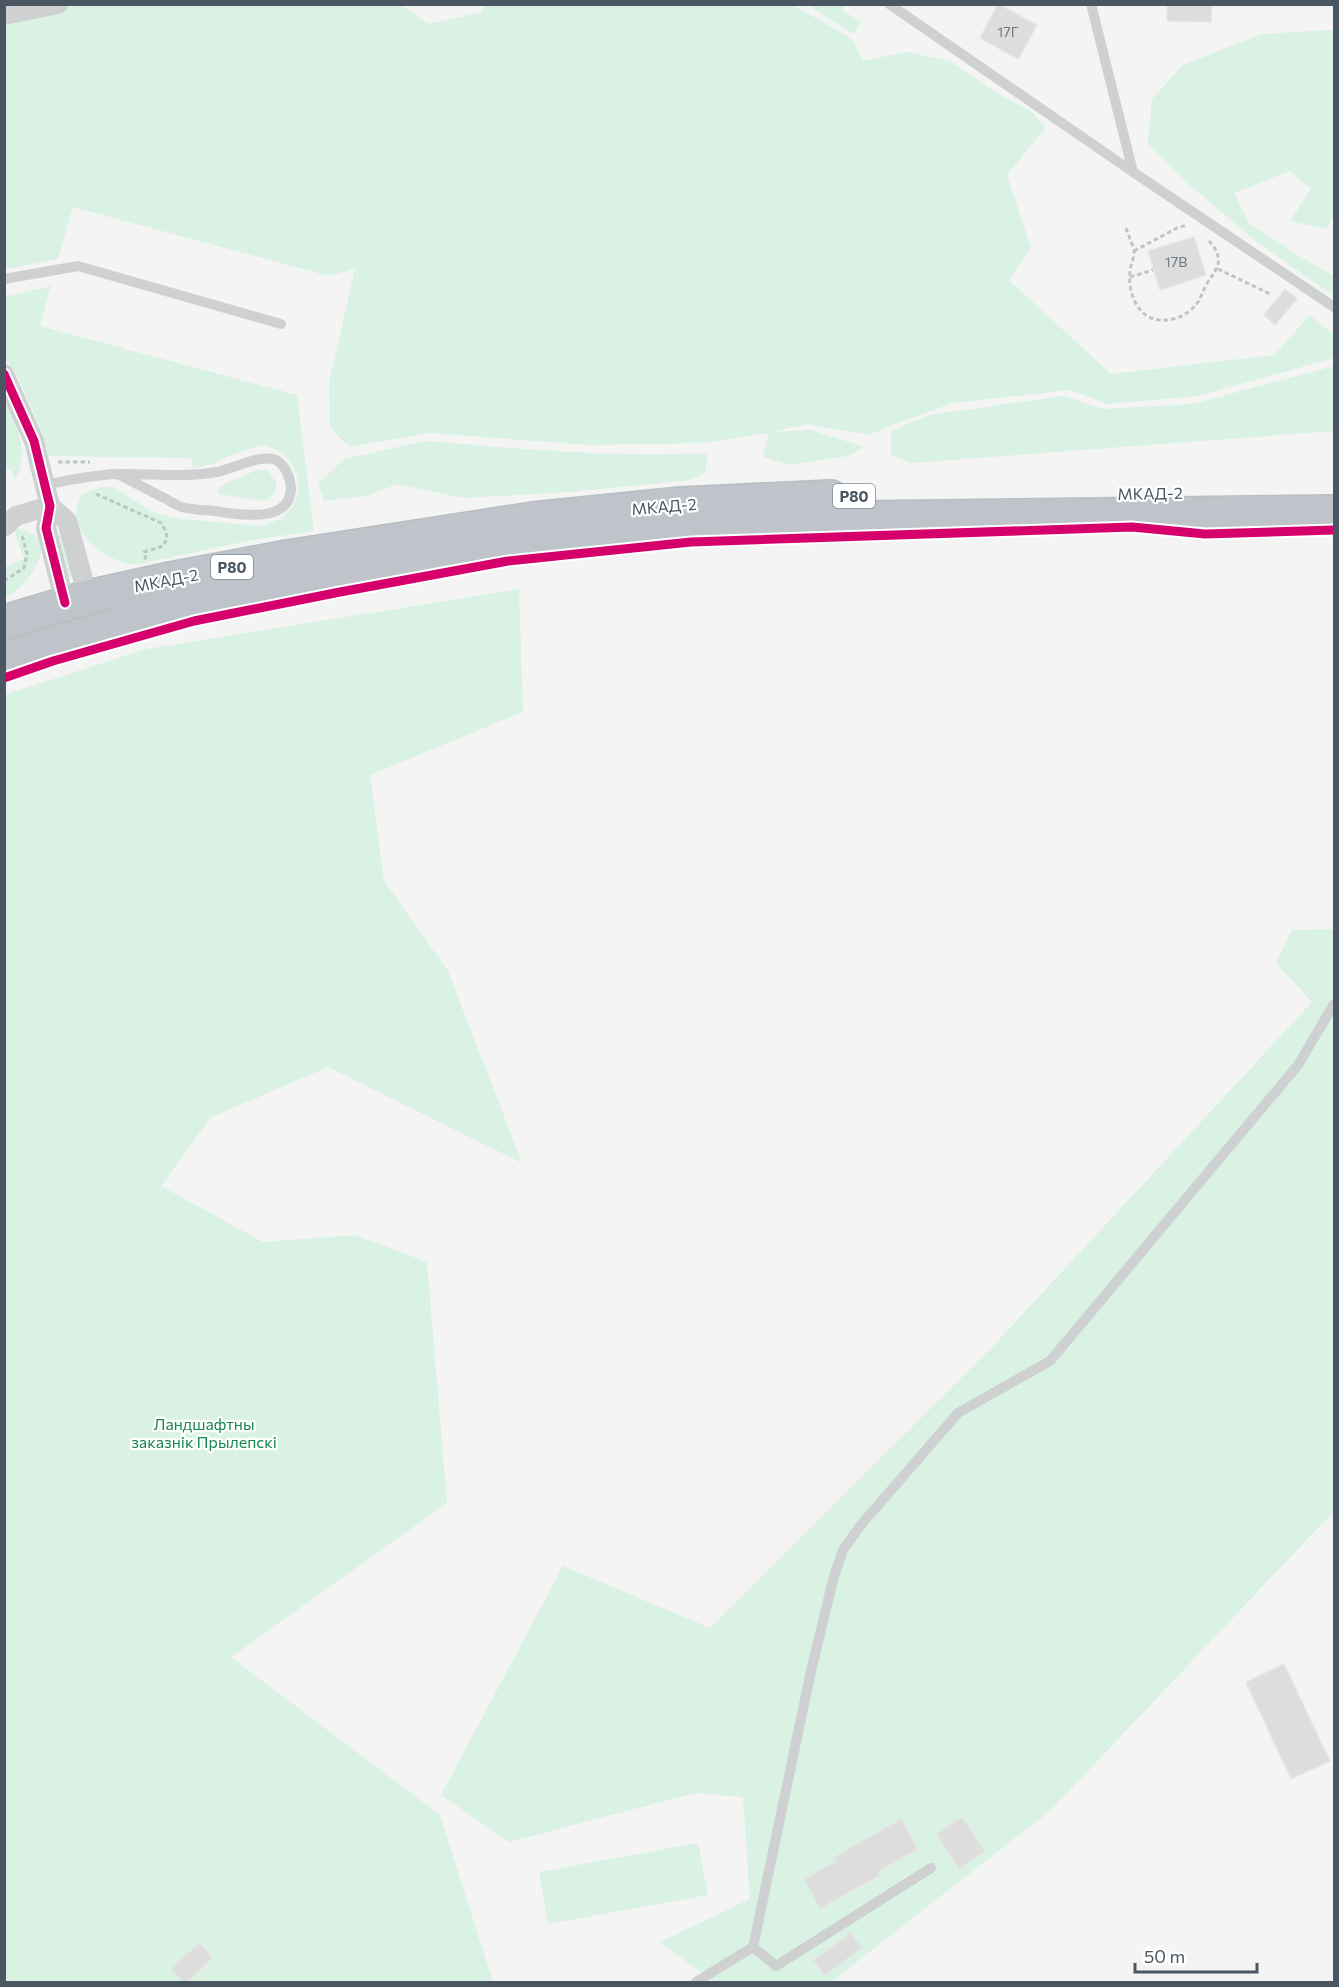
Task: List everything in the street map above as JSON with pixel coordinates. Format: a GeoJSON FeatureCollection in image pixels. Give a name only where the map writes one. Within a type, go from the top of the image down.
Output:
{"type":"FeatureCollection","features":[{"type":"Feature","properties":{"kind":"highway","name":"МКАД-2"},"geometry":{"type":"LineString","coordinates":[[4,622],[276,559],[533,519],[681,504],[861,496],[1335,490]]}},
{"type":"Feature","properties":{"kind":"highway","name":"Р80"},"geometry":{"type":"LineString","coordinates":[[4,658],[119,624],[211,602],[306,582],[532,543],[672,530],[859,518],[1335,512]]}},
{"type":"Feature","properties":{"kind":"highway"},"geometry":{"type":"LineString","coordinates":[[46,645],[78,605],[119,624]]}},
{"type":"Feature","properties":{"kind":"street"},"geometry":{"type":"LineString","coordinates":[[4,15],[58,4]]}},
{"type":"Feature","properties":{"kind":"street"},"geometry":{"type":"LineString","coordinates":[[4,374],[34,441],[50,507],[46,528],[78,605]]}},
{"type":"Feature","properties":{"kind":"street"},"geometry":{"type":"LineString","coordinates":[[10,522],[50,507]]}},
{"type":"Feature","properties":{"kind":"lane"},"geometry":{"type":"LineString","coordinates":[[888,4],[1335,307]]}},
{"type":"Feature","properties":{"kind":"lane"},"geometry":{"type":"LineString","coordinates":[[1092,4],[1133,172]]}},
{"type":"Feature","properties":{"kind":"lane"},"geometry":{"type":"LineString","coordinates":[[4,279],[78,266],[281,324]]}},
{"type":"Feature","properties":{"kind":"lane"},"geometry":{"type":"LineString","coordinates":[[45,486],[92,475],[118,474],[194,475],[235,468],[255,459],[269,458],[278,461],[286,470],[291,481],[291,492],[287,502],[274,512],[254,516],[182,507],[118,474]]}},
{"type":"Feature","properties":{"kind":"lane"},"geometry":{"type":"LineString","coordinates":[[696,1983],[753,1947],[811,1671],[834,1576],[843,1550],[860,1526],[958,1413],[1050,1361],[1298,1065],[1335,1004]]}},
{"type":"Feature","properties":{"kind":"lane"},"geometry":{"type":"LineString","coordinates":[[753,1947],[776,1966],[931,1868]]}},
{"type":"Feature","properties":{"kind":"path"},"geometry":{"type":"LineString","coordinates":[[1134,251],[1177,228],[1187,225],[1196,228]]}},
{"type":"Feature","properties":{"kind":"path"},"geometry":{"type":"LineString","coordinates":[[1126,228],[1134,251],[1130,277],[1134,299],[1140,310],[1150,317],[1172,320],[1192,309],[1218,269],[1217,253],[1203,235]]}},
{"type":"Feature","properties":{"kind":"path"},"geometry":{"type":"LineString","coordinates":[[1218,269],[1270,294]]}},
{"type":"Feature","properties":{"kind":"path"},"geometry":{"type":"LineString","coordinates":[[1130,277],[1153,270]]}},
{"type":"Feature","properties":{"kind":"path"},"geometry":{"type":"LineString","coordinates":[[48,463],[90,462]]}},
{"type":"Feature","properties":{"kind":"path"},"geometry":{"type":"LineString","coordinates":[[96,494],[161,523],[166,531],[167,539],[163,546],[144,552]]}},
{"type":"Feature","properties":{"kind":"path"},"geometry":{"type":"LineString","coordinates":[[4,581],[24,568],[27,554],[10,522]]}},
{"type":"Feature","properties":{"kind":"green space"},"geometry":{"type":"Polygon","coordinates":[[[401,4],[428,24],[483,12],[484,5],[797,5],[852,39],[863,61],[906,52],[950,61],[997,93],[1032,112],[1045,128],[1007,175],[1031,248],[1009,280],[1111,374],[1274,355],[1310,315],[1334,335],[1334,358],[1197,396],[1108,404],[1070,390],[953,403],[869,435],[807,424],[771,432],[811,430],[864,447],[847,456],[790,465],[763,457],[769,433],[702,443],[589,445],[430,433],[349,447],[330,427],[329,383],[355,269],[329,276],[73,207],[58,259],[5,269],[5,5],[401,4]]]}},
{"type":"Feature","properties":{"kind":"green space"},"geometry":{"type":"Polygon","coordinates":[[[807,5],[845,5],[842,10],[861,22],[854,34],[807,5]]]}},
{"type":"Feature","properties":{"kind":"green space"},"geometry":{"type":"Polygon","coordinates":[[[1334,28],[1334,215],[1326,229],[1290,221],[1311,189],[1290,171],[1234,193],[1249,223],[1334,276],[1334,296],[1258,243],[1185,181],[1148,144],[1152,99],[1183,65],[1262,34],[1334,28]]]}},
{"type":"Feature","properties":{"kind":"green space"},"geometry":{"type":"Polygon","coordinates":[[[51,286],[40,326],[297,395],[314,531],[248,541],[134,565],[114,559],[88,541],[78,523],[76,510],[81,494],[102,487],[114,487],[152,512],[174,518],[260,526],[281,519],[292,507],[299,492],[297,475],[290,461],[279,451],[262,445],[234,454],[214,464],[193,468],[191,458],[49,456],[43,435],[18,378],[5,357],[4,297],[51,286]]]}},
{"type":"Feature","properties":{"kind":"green space"},"geometry":{"type":"Polygon","coordinates":[[[1334,366],[1334,431],[911,463],[891,455],[891,431],[929,415],[1063,396],[1104,409],[1193,404],[1334,366]]]}},
{"type":"Feature","properties":{"kind":"green space"},"geometry":{"type":"Polygon","coordinates":[[[4,396],[17,427],[22,449],[15,480],[11,470],[5,470],[4,396]]]}},
{"type":"Feature","properties":{"kind":"green space"},"geometry":{"type":"Polygon","coordinates":[[[426,441],[602,454],[708,453],[705,473],[690,480],[571,492],[463,498],[397,484],[367,496],[324,501],[318,484],[344,459],[426,441]]]}},
{"type":"Feature","properties":{"kind":"green space"},"geometry":{"type":"Polygon","coordinates":[[[259,469],[269,471],[276,483],[274,493],[268,499],[262,501],[219,494],[218,487],[259,469]]]}},
{"type":"Feature","properties":{"kind":"green space"},"geometry":{"type":"Polygon","coordinates":[[[13,528],[28,531],[37,537],[41,547],[40,556],[32,573],[18,589],[5,598],[5,567],[24,559],[13,528]]]}},
{"type":"Feature","properties":{"kind":"green space"},"geometry":{"type":"Polygon","coordinates":[[[59,534],[73,573],[69,577],[67,575],[59,534]]]}},
{"type":"Feature","properties":{"kind":"green space","name":"Ландшафтны заказнік Прылепскі"},"geometry":{"type":"Polygon","coordinates":[[[519,589],[523,712],[370,775],[384,881],[448,971],[522,1163],[328,1067],[210,1118],[161,1186],[263,1242],[355,1235],[427,1262],[447,1503],[231,1657],[440,1815],[493,1982],[5,1982],[4,695],[146,649],[519,589]]]}},
{"type":"Feature","properties":{"kind":"green space"},"geometry":{"type":"Polygon","coordinates":[[[1334,929],[1334,1511],[1051,1810],[831,1982],[714,1982],[660,1942],[750,1899],[743,1797],[695,1793],[509,1842],[441,1795],[563,1566],[710,1628],[995,1344],[1312,1002],[1276,963],[1292,930],[1334,929]]]}},
{"type":"Feature","properties":{"kind":"green space"},"geometry":{"type":"Polygon","coordinates":[[[698,1843],[708,1895],[548,1924],[539,1872],[698,1843]]]}},
{"type":"Feature","properties":{"kind":"building"},"geometry":{"type":"Polygon","coordinates":[[[998,4],[1037,25],[1018,59],[980,38],[998,4]]]}},
{"type":"Feature","properties":{"kind":"building"},"geometry":{"type":"Polygon","coordinates":[[[1167,4],[1212,4],[1211,22],[1167,21],[1167,4]]]}},
{"type":"Feature","properties":{"kind":"building"},"geometry":{"type":"Polygon","coordinates":[[[1194,237],[1206,275],[1160,290],[1148,251],[1194,237]]]}},
{"type":"Feature","properties":{"kind":"building"},"geometry":{"type":"Polygon","coordinates":[[[1285,289],[1297,299],[1275,325],[1264,315],[1285,289]]]}},
{"type":"Feature","properties":{"kind":"building"},"geometry":{"type":"Polygon","coordinates":[[[1284,1664],[1330,1761],[1291,1779],[1246,1682],[1284,1664]]]}},
{"type":"Feature","properties":{"kind":"building"},"geometry":{"type":"Polygon","coordinates":[[[962,1817],[985,1851],[959,1869],[936,1834],[962,1817]]]}},
{"type":"Feature","properties":{"kind":"building"},"geometry":{"type":"Polygon","coordinates":[[[901,1819],[918,1849],[878,1872],[880,1875],[820,1909],[804,1879],[836,1861],[834,1857],[901,1819]]]}},
{"type":"Feature","properties":{"kind":"building"},"geometry":{"type":"Polygon","coordinates":[[[851,1933],[862,1948],[824,1976],[813,1960],[851,1933]]]}},
{"type":"Feature","properties":{"kind":"building"},"geometry":{"type":"Polygon","coordinates":[[[199,1943],[213,1958],[184,1983],[171,1969],[199,1943]]]}},
{"type":"Feature","properties":{"kind":"cycle path"},"geometry":{"type":"LineString","coordinates":[[4,374],[34,441],[50,506],[46,528],[65,603]]}},
{"type":"Feature","properties":{"kind":"cycle path"},"geometry":{"type":"LineString","coordinates":[[4,678],[53,661],[194,621],[508,561],[691,542],[1132,527],[1205,534],[1334,530]]}}]}
